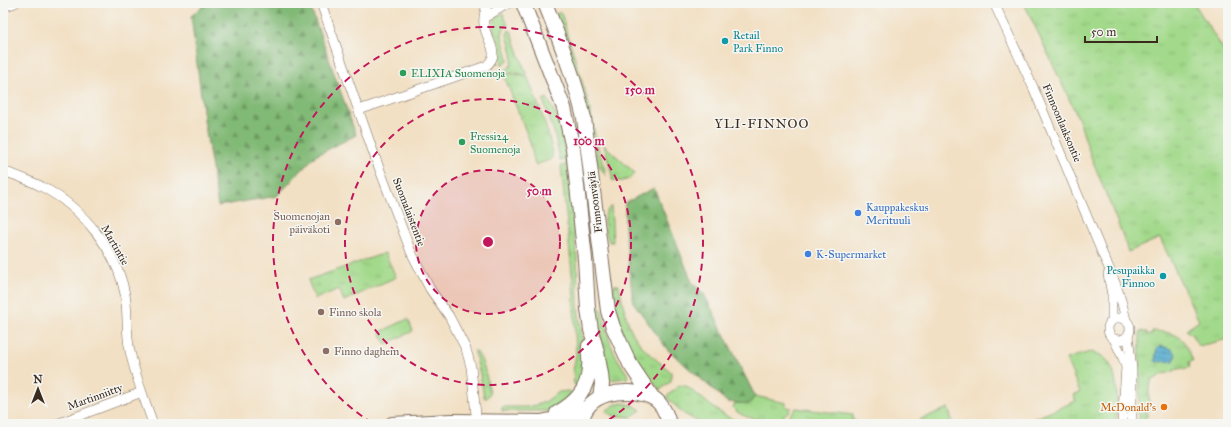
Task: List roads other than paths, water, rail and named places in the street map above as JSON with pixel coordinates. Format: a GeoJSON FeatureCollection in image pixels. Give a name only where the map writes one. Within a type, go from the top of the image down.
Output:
{"type":"FeatureCollection","features":[{"type":"Feature","properties":{"kind":"main road","name":"Finnoonväylä"},"geometry":{"type":"LineString","coordinates":[[523,3],[564,108],[573,149],[591,330],[601,374],[602,384],[600,397]]}},
{"type":"Feature","properties":{"kind":"main road","name":"Finnoonväylä"},"geometry":{"type":"LineString","coordinates":[[545,3],[570,68],[584,118],[608,311],[613,327],[630,364],[652,397],[659,403],[668,420],[681,424]]}},
{"type":"Feature","properties":{"kind":"main road"},"geometry":{"type":"LineString","coordinates":[[540,422],[576,401],[582,392],[590,367],[588,352],[591,330]]}},
{"type":"Feature","properties":{"kind":"main road"},"geometry":{"type":"LineString","coordinates":[[392,424],[540,422],[565,417],[588,407],[600,397],[620,392],[636,393],[652,397]]}},
{"type":"Feature","properties":{"kind":"main road"},"geometry":{"type":"LineString","coordinates":[[582,424],[584,414],[588,407]]}},
{"type":"Feature","properties":{"kind":"street"},"geometry":{"type":"LineString","coordinates":[[3,7],[15,3]]}},
{"type":"Feature","properties":{"kind":"street","name":"Suomalaistentie"},"geometry":{"type":"LineString","coordinates":[[320,3],[411,252],[430,289],[449,316],[466,349],[471,367],[476,423]]}},
{"type":"Feature","properties":{"kind":"street"},"geometry":{"type":"LineString","coordinates":[[359,110],[486,66],[492,62],[494,56],[484,27],[484,18],[488,3]]}},
{"type":"Feature","properties":{"kind":"street"},"geometry":{"type":"LineString","coordinates":[[484,18],[511,3]]}},
{"type":"Feature","properties":{"kind":"street","name":"Finnoonlaaksontie"},"geometry":{"type":"LineString","coordinates":[[994,3],[1033,87],[1103,255],[1115,279],[1120,292],[1126,320]]}},
{"type":"Feature","properties":{"kind":"street","name":"Martintie"},"geometry":{"type":"LineString","coordinates":[[3,171],[24,178],[47,189],[62,199],[87,222],[106,248],[116,268],[125,295],[128,346],[153,424]]}},
{"type":"Feature","properties":{"kind":"street","name":"Finnoonlaaksontie"},"geometry":{"type":"LineString","coordinates":[[1103,255],[1112,295],[1112,320]]}},
{"type":"Feature","properties":{"kind":"street"},"geometry":{"type":"LineString","coordinates":[[1122,424],[1126,367],[1114,339],[1108,333],[1108,325],[1112,320],[1119,318],[1126,320],[1130,328],[1128,335],[1132,369],[1132,424]]}},
{"type":"Feature","properties":{"kind":"street"},"geometry":{"type":"LineString","coordinates":[[1114,339],[1122,340],[1128,335]]}},
{"type":"Feature","properties":{"kind":"street","name":"Martinniitty"},"geometry":{"type":"LineString","coordinates":[[57,424],[142,392]]}},
{"type":"Feature","properties":{"kind":"water"},"geometry":{"type":"Polygon","coordinates":[[[1162,346],[1173,350],[1176,354],[1174,361],[1155,361],[1157,348],[1162,346]]]}},
{"type":"Feature","properties":{"kind":"place","name":"Retail Park Finno"},"geometry":{"type":"Point","coordinates":[725,41]}},
{"type":"Feature","properties":{"kind":"place","name":"ELIXIA Suomenoja"},"geometry":{"type":"Point","coordinates":[403,73]}},
{"type":"Feature","properties":{"kind":"place","name":"Fressi24 Suomenoja"},"geometry":{"type":"Point","coordinates":[462,142]}},
{"type":"Feature","properties":{"kind":"place","name":"Kauppakeskus Merituuli"},"geometry":{"type":"Point","coordinates":[858,213]}},
{"type":"Feature","properties":{"kind":"place","name":"Suomenojan päiväkoti"},"geometry":{"type":"Point","coordinates":[338,222]}},
{"type":"Feature","properties":{"kind":"place","name":"K-Supermarket"},"geometry":{"type":"Point","coordinates":[808,254]}},
{"type":"Feature","properties":{"kind":"place","name":"Pesupaikka Finnoo"},"geometry":{"type":"Point","coordinates":[1163,276]}},
{"type":"Feature","properties":{"kind":"place","name":"Finno skola"},"geometry":{"type":"Point","coordinates":[321,312]}},
{"type":"Feature","properties":{"kind":"place","name":"Finno daghem"},"geometry":{"type":"Point","coordinates":[326,351]}},
{"type":"Feature","properties":{"kind":"place","name":"McDonald's"},"geometry":{"type":"Point","coordinates":[1164,407]}},
{"type":"Feature","properties":{"kind":"district","name":"YLI-FINNOO"},"geometry":{"type":"Point","coordinates":[762,124]}}]}
